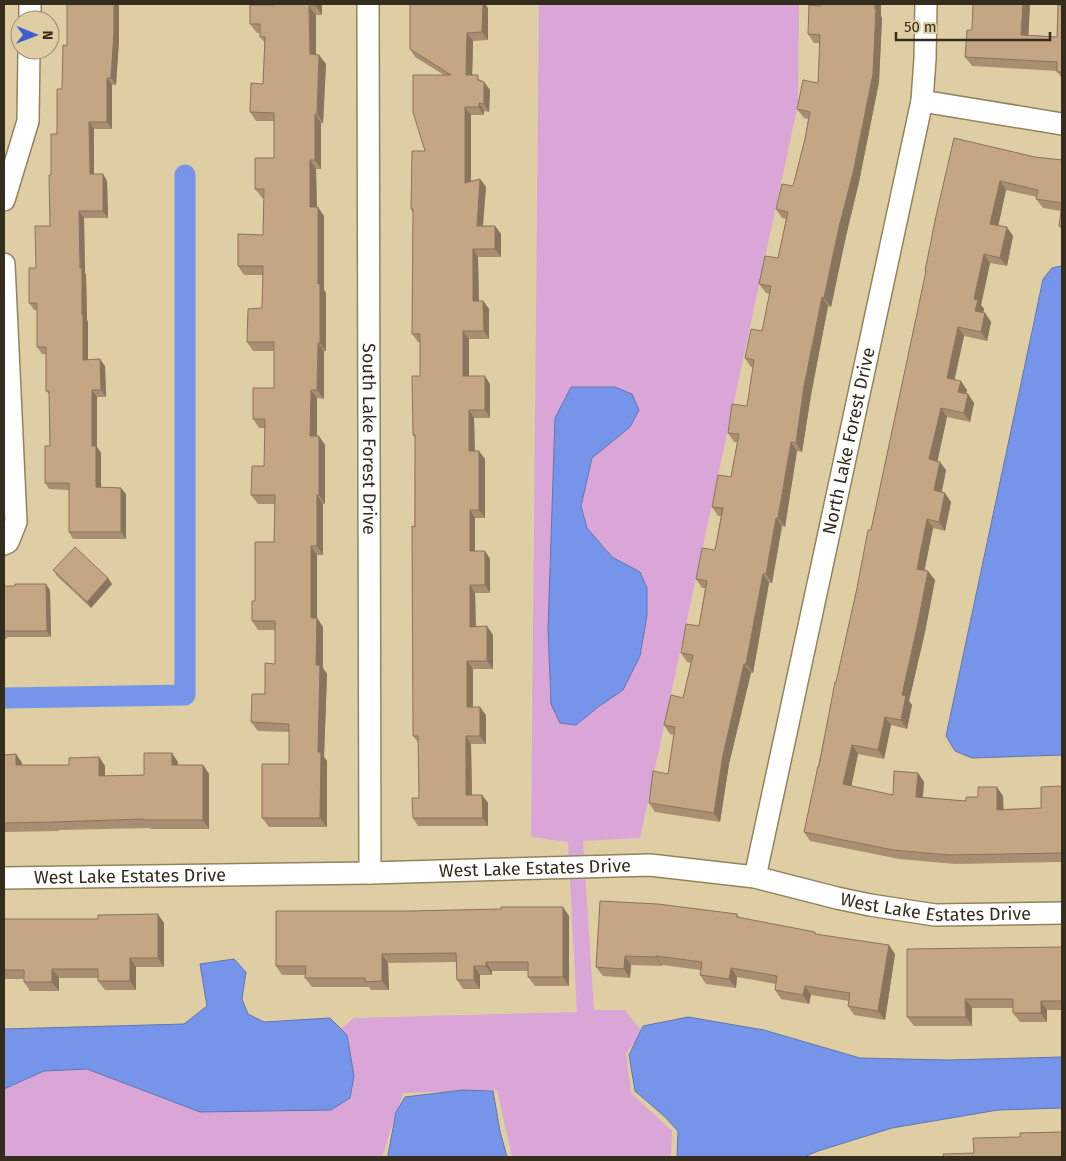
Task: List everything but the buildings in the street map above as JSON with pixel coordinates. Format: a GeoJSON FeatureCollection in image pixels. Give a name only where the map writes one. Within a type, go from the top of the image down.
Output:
{"type":"FeatureCollection","features":[{"type":"Feature","properties":{"kind":"street","name":"South Lake Forest Drive"},"geometry":{"type":"LineString","coordinates":[[368,4],[370,873]]}},
{"type":"Feature","properties":{"kind":"street","name":"North Lake Forest Drive"},"geometry":{"type":"LineString","coordinates":[[755,877],[922,101],[926,59],[926,4]]}},
{"type":"Feature","properties":{"kind":"street"},"geometry":{"type":"LineString","coordinates":[[4,200],[28,121],[29,60]]}},
{"type":"Feature","properties":{"kind":"street"},"geometry":{"type":"LineString","coordinates":[[922,101],[1062,124]]}},
{"type":"Feature","properties":{"kind":"street"},"geometry":{"type":"LineString","coordinates":[[4,264],[16,522],[6,543]]}},
{"type":"Feature","properties":{"kind":"street","name":"West Lake Estates Drive"},"geometry":{"type":"LineString","coordinates":[[4,878],[370,873],[650,865],[755,877],[870,905],[935,915],[1062,913]]}},
{"type":"Feature","properties":{"kind":"shaded area"},"geometry":{"type":"Polygon","coordinates":[[[539,4],[799,4],[798,104],[640,838],[583,841],[594,1010],[625,1010],[643,1033],[626,1053],[631,1093],[672,1131],[671,1157],[512,1157],[497,1090],[403,1093],[382,1157],[4,1157],[4,1032],[338,1031],[354,1018],[577,1012],[568,842],[531,837],[539,4]]]}},
{"type":"Feature","properties":{"kind":"water"},"geometry":{"type":"Polygon","coordinates":[[[1061,266],[1062,755],[972,758],[955,751],[946,736],[1043,279],[1052,268],[1061,266]]]}},
{"type":"Feature","properties":{"kind":"water"},"geometry":{"type":"Polygon","coordinates":[[[571,387],[615,387],[632,394],[639,410],[630,427],[592,458],[581,506],[587,528],[612,557],[640,572],[647,588],[647,615],[640,656],[623,690],[576,725],[560,723],[551,704],[548,629],[555,418],[571,387]]]}},
{"type":"Feature","properties":{"kind":"water"},"geometry":{"type":"Polygon","coordinates":[[[234,959],[246,972],[242,999],[248,1014],[264,1022],[330,1018],[347,1035],[354,1076],[350,1098],[331,1110],[200,1112],[87,1069],[44,1071],[4,1089],[4,1029],[184,1024],[207,1006],[200,964],[234,959]]]}},
{"type":"Feature","properties":{"kind":"water"},"geometry":{"type":"Polygon","coordinates":[[[688,1017],[764,1030],[860,1058],[948,1060],[1062,1057],[1062,1108],[998,1110],[892,1128],[804,1157],[677,1157],[678,1131],[635,1091],[629,1055],[643,1026],[688,1017]]]}},
{"type":"Feature","properties":{"kind":"water"},"geometry":{"type":"Polygon","coordinates":[[[462,1090],[493,1091],[507,1157],[388,1157],[396,1112],[405,1097],[462,1090]]]}},
{"type":"Feature","properties":{"kind":"waterway"},"geometry":{"type":"LineString","coordinates":[[4,698],[185,695],[185,175]]}}]}
